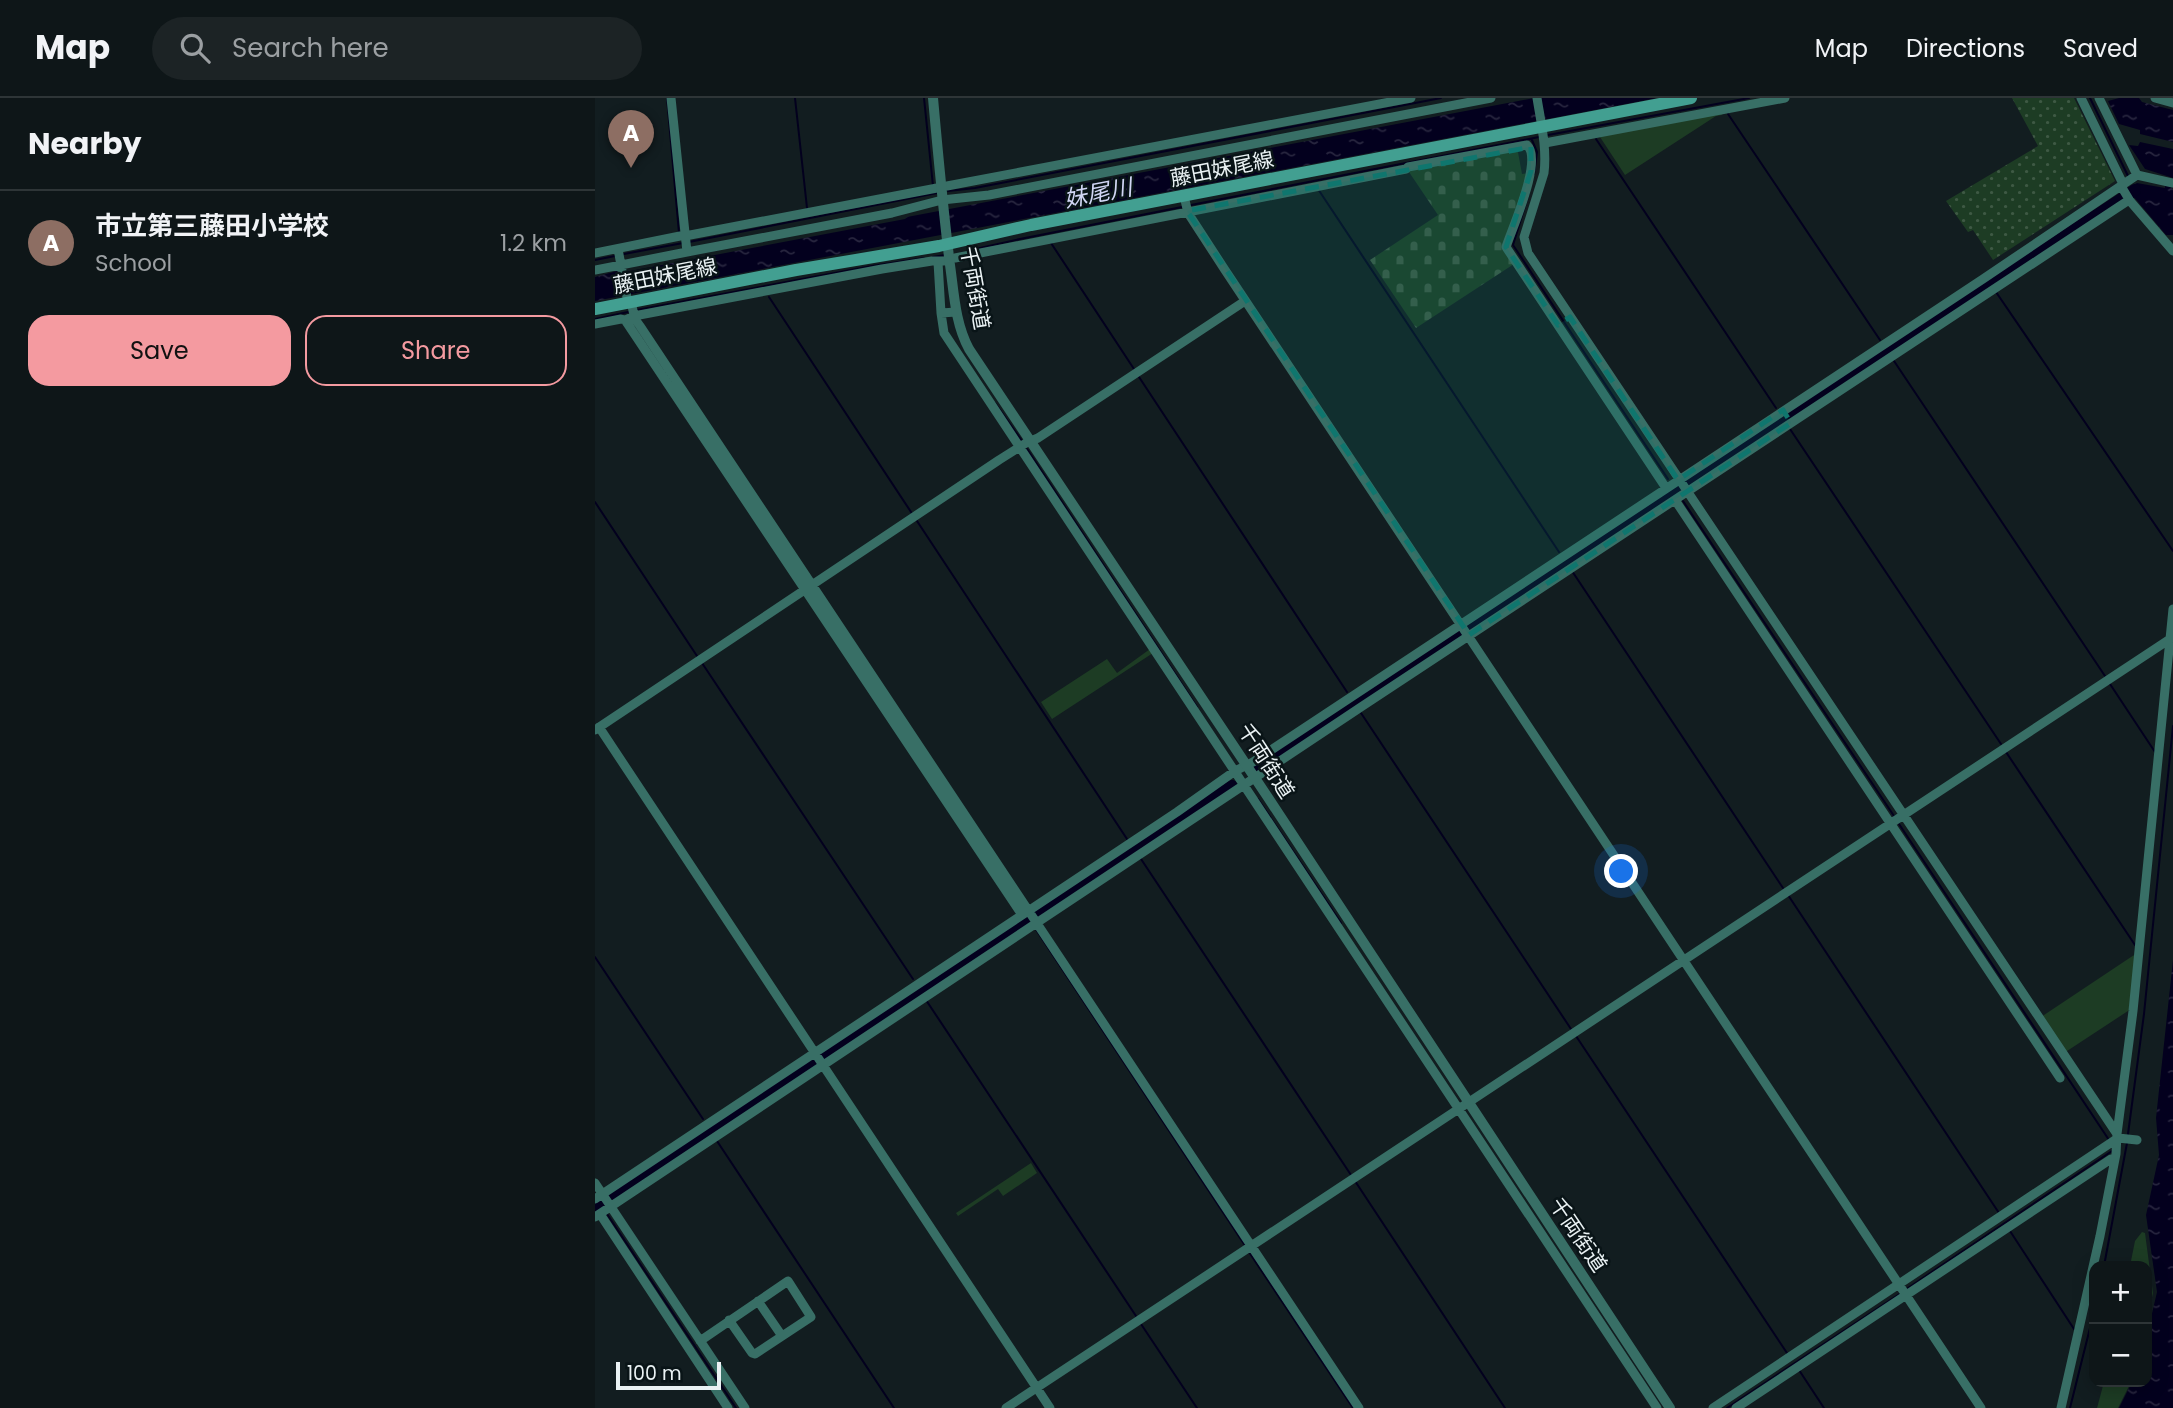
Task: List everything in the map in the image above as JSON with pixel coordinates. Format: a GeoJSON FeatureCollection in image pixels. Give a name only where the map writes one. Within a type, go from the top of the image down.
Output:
{"type":"FeatureCollection","features":[{"type":"Feature","properties":{"kind":"main road","name":"藤田妹尾線"},"geometry":{"type":"LineString","coordinates":[[595,309],[630,311],[796,270],[947,241],[1031,225],[1186,205],[1543,133],[1692,98]]}},
{"type":"Feature","properties":{"kind":"street"},"geometry":{"type":"LineString","coordinates":[[671,98],[684,240]]}},
{"type":"Feature","properties":{"kind":"street","name":"千両街道"},"geometry":{"type":"LineString","coordinates":[[933,98],[947,241],[947,313],[961,332],[1024,444],[1462,1106],[1670,1408]]}},
{"type":"Feature","properties":{"kind":"street"},"geometry":{"type":"LineString","coordinates":[[595,253],[620,258],[684,240],[892,213],[989,195],[1100,165],[1411,98]]}},
{"type":"Feature","properties":{"kind":"street"},"geometry":{"type":"LineString","coordinates":[[595,270],[620,258],[684,240],[942,187],[1100,165],[1492,98]]}},
{"type":"Feature","properties":{"kind":"street"},"geometry":{"type":"LineString","coordinates":[[1537,98],[1545,167],[1533,184],[1506,247],[1564,321],[1681,491],[1896,819],[2116,1145]]}},
{"type":"Feature","properties":{"kind":"street"},"geometry":{"type":"LineString","coordinates":[[1543,133],[1594,134],[1785,98]]}},
{"type":"Feature","properties":{"kind":"street"},"geometry":{"type":"LineString","coordinates":[[2081,98],[2125,192],[2173,251]]}},
{"type":"Feature","properties":{"kind":"street"},"geometry":{"type":"LineString","coordinates":[[2100,98],[2137,174]]}},
{"type":"Feature","properties":{"kind":"street"},"geometry":{"type":"LineString","coordinates":[[2155,98],[2173,103]]}},
{"type":"Feature","properties":{"kind":"street"},"geometry":{"type":"LineString","coordinates":[[955,258],[1186,205],[1318,186],[1434,161],[1527,145],[1531,147],[1533,184],[1525,247],[1564,321],[1666,488],[1681,491],[1896,819],[2060,1079]]}},
{"type":"Feature","properties":{"kind":"street"},"geometry":{"type":"LineString","coordinates":[[1681,491],[1787,417],[2125,192],[2137,174]]}},
{"type":"Feature","properties":{"kind":"street"},"geometry":{"type":"LineString","coordinates":[[2137,174],[2173,183]]}},
{"type":"Feature","properties":{"kind":"street"},"geometry":{"type":"LineString","coordinates":[[728,1408],[597,1215],[605,1201],[820,1062],[1132,852],[1249,781],[1357,701],[1681,491],[1889,347],[2125,192]]}},
{"type":"Feature","properties":{"kind":"street"},"geometry":{"type":"LineString","coordinates":[[1186,205],[1245,301],[1980,1408]]}},
{"type":"Feature","properties":{"kind":"street"},"geometry":{"type":"LineString","coordinates":[[620,258],[630,311],[807,587],[1248,1248],[1359,1408]]}},
{"type":"Feature","properties":{"kind":"street"},"geometry":{"type":"LineString","coordinates":[[595,324],[621,319],[630,311],[932,261],[940,262],[947,313],[944,332],[1024,444]]}},
{"type":"Feature","properties":{"kind":"street"},"geometry":{"type":"LineString","coordinates":[[1050,1408],[1034,1389],[597,728],[1024,444],[1038,438],[1245,301]]}},
{"type":"Feature","properties":{"kind":"street"},"geometry":{"type":"LineString","coordinates":[[605,1201],[820,1062],[1132,852],[1240,768],[1357,701],[1572,562],[1666,488]]}},
{"type":"Feature","properties":{"kind":"street"},"geometry":{"type":"LineString","coordinates":[[2061,1408],[2080,1331],[2116,1145],[2134,998],[2173,609]]}},
{"type":"Feature","properties":{"kind":"street"},"geometry":{"type":"LineString","coordinates":[[1006,1408],[2170,639]]}},
{"type":"Feature","properties":{"kind":"street"},"geometry":{"type":"LineString","coordinates":[[1462,1106],[1657,1408]]}},
{"type":"Feature","properties":{"kind":"street"},"geometry":{"type":"LineString","coordinates":[[1903,1293],[2116,1145],[2135,1140]]}},
{"type":"Feature","properties":{"kind":"street"},"geometry":{"type":"LineString","coordinates":[[1736,1408],[1797,1363],[2111,1159],[2116,1145]]}},
{"type":"Feature","properties":{"kind":"street"},"geometry":{"type":"LineString","coordinates":[[595,1183],[745,1408]]}},
{"type":"Feature","properties":{"kind":"street"},"geometry":{"type":"LineString","coordinates":[[700,1341],[729,1320],[788,1281],[811,1317],[755,1354],[751,1353],[729,1320]]}},
{"type":"Feature","properties":{"kind":"street"},"geometry":{"type":"LineString","coordinates":[[758,1301],[782,1336]]}},
{"type":"Feature","properties":{"kind":"street"},"geometry":{"type":"LineString","coordinates":[[1713,1408],[1797,1363]]}},
{"type":"Feature","properties":{"kind":"highlighted area"},"geometry":{"type":"Polygon","coordinates":[[[1531,147],[1531,171],[1506,247],[1558,325],[1570,317],[1678,480],[1783,410],[1791,423],[1469,635],[1187,211],[1531,147]]]}},
{"type":"Feature","properties":{"kind":"green space"},"geometry":{"type":"Polygon","coordinates":[[[2012,98],[2074,98],[2115,181],[1993,260],[1973,230],[1968,232],[1946,201],[2038,146],[2012,98]]]}},
{"type":"Feature","properties":{"kind":"green space"},"geometry":{"type":"Polygon","coordinates":[[[1724,111],[1722,115],[1716,116],[1625,175],[1600,137],[1600,136],[1724,111]]]}},
{"type":"Feature","properties":{"kind":"green space"},"geometry":{"type":"Polygon","coordinates":[[[1517,147],[1522,174],[1529,173],[1504,245],[1514,264],[1416,328],[1370,260],[1438,215],[1409,172],[1410,168],[1517,147]]]}},
{"type":"Feature","properties":{"kind":"green space"},"geometry":{"type":"Polygon","coordinates":[[[1150,649],[1153,653],[1052,719],[1041,702],[1107,659],[1117,673],[1150,649]]]}},
{"type":"Feature","properties":{"kind":"green space"},"geometry":{"type":"Polygon","coordinates":[[[2137,953],[2131,1009],[2064,1053],[2041,1017],[2137,953]]]}},
{"type":"Feature","properties":{"kind":"green space"},"geometry":{"type":"Polygon","coordinates":[[[1031,1163],[1037,1173],[1003,1196],[998,1189],[958,1216],[956,1213],[1031,1163]]]}},
{"type":"Feature","properties":{"kind":"green space"},"geometry":{"type":"Polygon","coordinates":[[[2142,1232],[2145,1233],[2149,1261],[2131,1261],[2135,1241],[2142,1232]]]}},
{"type":"Feature","properties":{"kind":"green space"},"geometry":{"type":"Polygon","coordinates":[[[2103,1387],[2128,1387],[2118,1408],[2097,1408],[2103,1387]]]}},
{"type":"Feature","properties":{"kind":"water","name":"妹尾川"},"geometry":{"type":"Polygon","coordinates":[[[1534,98],[1657,98],[595,301],[595,277],[617,271],[630,271],[1534,98]]]}},
{"type":"Feature","properties":{"kind":"water"},"geometry":{"type":"Polygon","coordinates":[[[2139,98],[2142,102],[2173,110],[2173,142],[2140,134],[2140,130],[2119,124],[2108,101],[2139,98]]]}},
{"type":"Feature","properties":{"kind":"water"},"geometry":{"type":"Polygon","coordinates":[[[2140,142],[2173,149],[2173,178],[2145,169],[2129,145],[2138,146],[2140,142]]]}},
{"type":"Feature","properties":{"kind":"water"},"geometry":{"type":"Polygon","coordinates":[[[2137,183],[2171,187],[2173,235],[2166,235],[2131,196],[2132,193],[2127,189],[2137,183]]]}},
{"type":"Feature","properties":{"kind":"water"},"geometry":{"type":"Polygon","coordinates":[[[2173,960],[2173,1408],[2119,1408],[2130,1387],[2152,1387],[2152,1314],[2157,1292],[2146,1215],[2159,1155],[2156,1118],[2173,960]]]}},
{"type":"Feature","properties":{"kind":"waterway"},"geometry":{"type":"LineString","coordinates":[[667,98],[679,233]]}},
{"type":"Feature","properties":{"kind":"waterway"},"geometry":{"type":"LineString","coordinates":[[795,98],[807,208]]}},
{"type":"Feature","properties":{"kind":"waterway"},"geometry":{"type":"LineString","coordinates":[[924,98],[933,186]]}},
{"type":"Feature","properties":{"kind":"waterway"},"geometry":{"type":"LineString","coordinates":[[948,191],[1441,98]]}},
{"type":"Feature","properties":{"kind":"waterway"},"geometry":{"type":"LineString","coordinates":[[1548,135],[1749,98]]}},
{"type":"Feature","properties":{"kind":"waterway"},"geometry":{"type":"LineString","coordinates":[[2090,98],[2128,176]]}},
{"type":"Feature","properties":{"kind":"waterway"},"geometry":{"type":"LineString","coordinates":[[1728,114],[1880,340]]}},
{"type":"Feature","properties":{"kind":"waterway"},"geometry":{"type":"LineString","coordinates":[[1191,205],[1539,137]]}},
{"type":"Feature","properties":{"kind":"waterway"},"geometry":{"type":"LineString","coordinates":[[1596,139],[1776,408]]}},
{"type":"Feature","properties":{"kind":"waterway"},"geometry":{"type":"LineString","coordinates":[[1532,140],[1537,152],[1534,174]]}},
{"type":"Feature","properties":{"kind":"waterway"},"geometry":{"type":"LineString","coordinates":[[1318,189],[1559,552]]}},
{"type":"Feature","properties":{"kind":"waterway"},"geometry":{"type":"LineString","coordinates":[[1258,767],[2135,190]]}},
{"type":"Feature","properties":{"kind":"waterway"},"geometry":{"type":"LineString","coordinates":[[689,242],[937,193]]}},
{"type":"Feature","properties":{"kind":"waterway"},"geometry":{"type":"LineString","coordinates":[[1529,193],[1513,245],[1668,479]]}},
{"type":"Feature","properties":{"kind":"waterway"},"geometry":{"type":"LineString","coordinates":[[971,250],[1182,207]]}},
{"type":"Feature","properties":{"kind":"waterway"},"geometry":{"type":"LineString","coordinates":[[624,254],[683,243]]}},
{"type":"Feature","properties":{"kind":"waterway"},"geometry":{"type":"LineString","coordinates":[[1051,243],[1134,369]]}},
{"type":"Feature","properties":{"kind":"waterway"},"geometry":{"type":"LineString","coordinates":[[933,257],[945,255]]}},
{"type":"Feature","properties":{"kind":"waterway"},"geometry":{"type":"LineString","coordinates":[[595,260],[615,256]]}},
{"type":"Feature","properties":{"kind":"waterway"},"geometry":{"type":"LineString","coordinates":[[637,310],[924,258]]}},
{"type":"Feature","properties":{"kind":"waterway"},"geometry":{"type":"LineString","coordinates":[[1996,292],[2173,551]]}},
{"type":"Feature","properties":{"kind":"waterway"},"geometry":{"type":"LineString","coordinates":[[769,297],[913,515]]}},
{"type":"Feature","properties":{"kind":"waterway"},"geometry":{"type":"LineString","coordinates":[[595,319],[628,312]]}},
{"type":"Feature","properties":{"kind":"waterway"},"geometry":{"type":"LineString","coordinates":[[1894,361],[2105,676]]}},
{"type":"Feature","properties":{"kind":"waterway"},"geometry":{"type":"LineString","coordinates":[[1139,377],[1347,692]]}},
{"type":"Feature","properties":{"kind":"waterway"},"geometry":{"type":"LineString","coordinates":[[995,403],[1022,441]]}},
{"type":"Feature","properties":{"kind":"waterway"},"geometry":{"type":"LineString","coordinates":[[1790,429],[2001,744]]}},
{"type":"Feature","properties":{"kind":"waterway"},"geometry":{"type":"LineString","coordinates":[[1027,449],[1197,707]]}},
{"type":"Feature","properties":{"kind":"waterway"},"geometry":{"type":"LineString","coordinates":[[1683,501],[1894,816]]}},
{"type":"Feature","properties":{"kind":"waterway"},"geometry":{"type":"LineString","coordinates":[[595,502],[697,656]]}},
{"type":"Feature","properties":{"kind":"waterway"},"geometry":{"type":"LineString","coordinates":[[917,521],[1127,839]]}},
{"type":"Feature","properties":{"kind":"waterway"},"geometry":{"type":"LineString","coordinates":[[1572,571],[1783,888]]}},
{"type":"Feature","properties":{"kind":"waterway"},"geometry":{"type":"LineString","coordinates":[[702,663],[913,979]]}},
{"type":"Feature","properties":{"kind":"waterway"},"geometry":{"type":"LineString","coordinates":[[2110,684],[2155,752]]}},
{"type":"Feature","properties":{"kind":"waterway"},"geometry":{"type":"LineString","coordinates":[[1361,713],[1571,1029]]}},
{"type":"Feature","properties":{"kind":"waterway"},"geometry":{"type":"LineString","coordinates":[[2128,1134],[2144,1014],[2173,726]]}},
{"type":"Feature","properties":{"kind":"waterway"},"geometry":{"type":"LineString","coordinates":[[2006,752],[2135,945]]}},
{"type":"Feature","properties":{"kind":"waterway"},"geometry":{"type":"LineString","coordinates":[[595,1211],[1232,786]]}},
{"type":"Feature","properties":{"kind":"waterway"},"geometry":{"type":"LineString","coordinates":[[1258,799],[1341,923]]}},
{"type":"Feature","properties":{"kind":"waterway"},"geometry":{"type":"LineString","coordinates":[[1899,824],[2109,1140]]}},
{"type":"Feature","properties":{"kind":"waterway"},"geometry":{"type":"LineString","coordinates":[[1141,859],[1351,1175]]}},
{"type":"Feature","properties":{"kind":"waterway"},"geometry":{"type":"LineString","coordinates":[[1788,895],[1999,1213]]}},
{"type":"Feature","properties":{"kind":"waterway"},"geometry":{"type":"LineString","coordinates":[[1035,928],[1246,1247]]}},
{"type":"Feature","properties":{"kind":"waterway"},"geometry":{"type":"LineString","coordinates":[[595,957],[703,1119]]}},
{"type":"Feature","properties":{"kind":"waterway"},"geometry":{"type":"LineString","coordinates":[[926,1000],[1136,1316]]}},
{"type":"Feature","properties":{"kind":"waterway"},"geometry":{"type":"LineString","coordinates":[[1576,1036],[1787,1353]]}},
{"type":"Feature","properties":{"kind":"waterway"},"geometry":{"type":"LineString","coordinates":[[717,1141],[894,1408]]}},
{"type":"Feature","properties":{"kind":"waterway"},"geometry":{"type":"LineString","coordinates":[[2105,1261],[2127,1143]]}},
{"type":"Feature","properties":{"kind":"waterway"},"geometry":{"type":"LineString","coordinates":[[1905,1290],[2112,1151]]}},
{"type":"Feature","properties":{"kind":"waterway"},"geometry":{"type":"LineString","coordinates":[[1355,1181],[1505,1408]]}},
{"type":"Feature","properties":{"kind":"waterway"},"geometry":{"type":"LineString","coordinates":[[607,1214],[736,1408]]}},
{"type":"Feature","properties":{"kind":"waterway"},"geometry":{"type":"LineString","coordinates":[[2010,1231],[2074,1329]]}},
{"type":"Feature","properties":{"kind":"waterway"},"geometry":{"type":"LineString","coordinates":[[1249,1252],[1353,1408]]}},
{"type":"Feature","properties":{"kind":"waterway"},"geometry":{"type":"LineString","coordinates":[[1727,1408],[1901,1293]]}},
{"type":"Feature","properties":{"kind":"waterway"},"geometry":{"type":"LineString","coordinates":[[1141,1324],[1197,1408]]}},
{"type":"Feature","properties":{"kind":"waterway"},"geometry":{"type":"LineString","coordinates":[[2070,1408],[2091,1324]]}},
{"type":"Feature","properties":{"kind":"waterway"},"geometry":{"type":"LineString","coordinates":[[1799,1370],[1824,1408]]}},
{"type":"Feature","properties":{"kind":"place","name":"市立第三藤田小学校"},"geometry":{"type":"Point","coordinates":[631,168]}}]}
